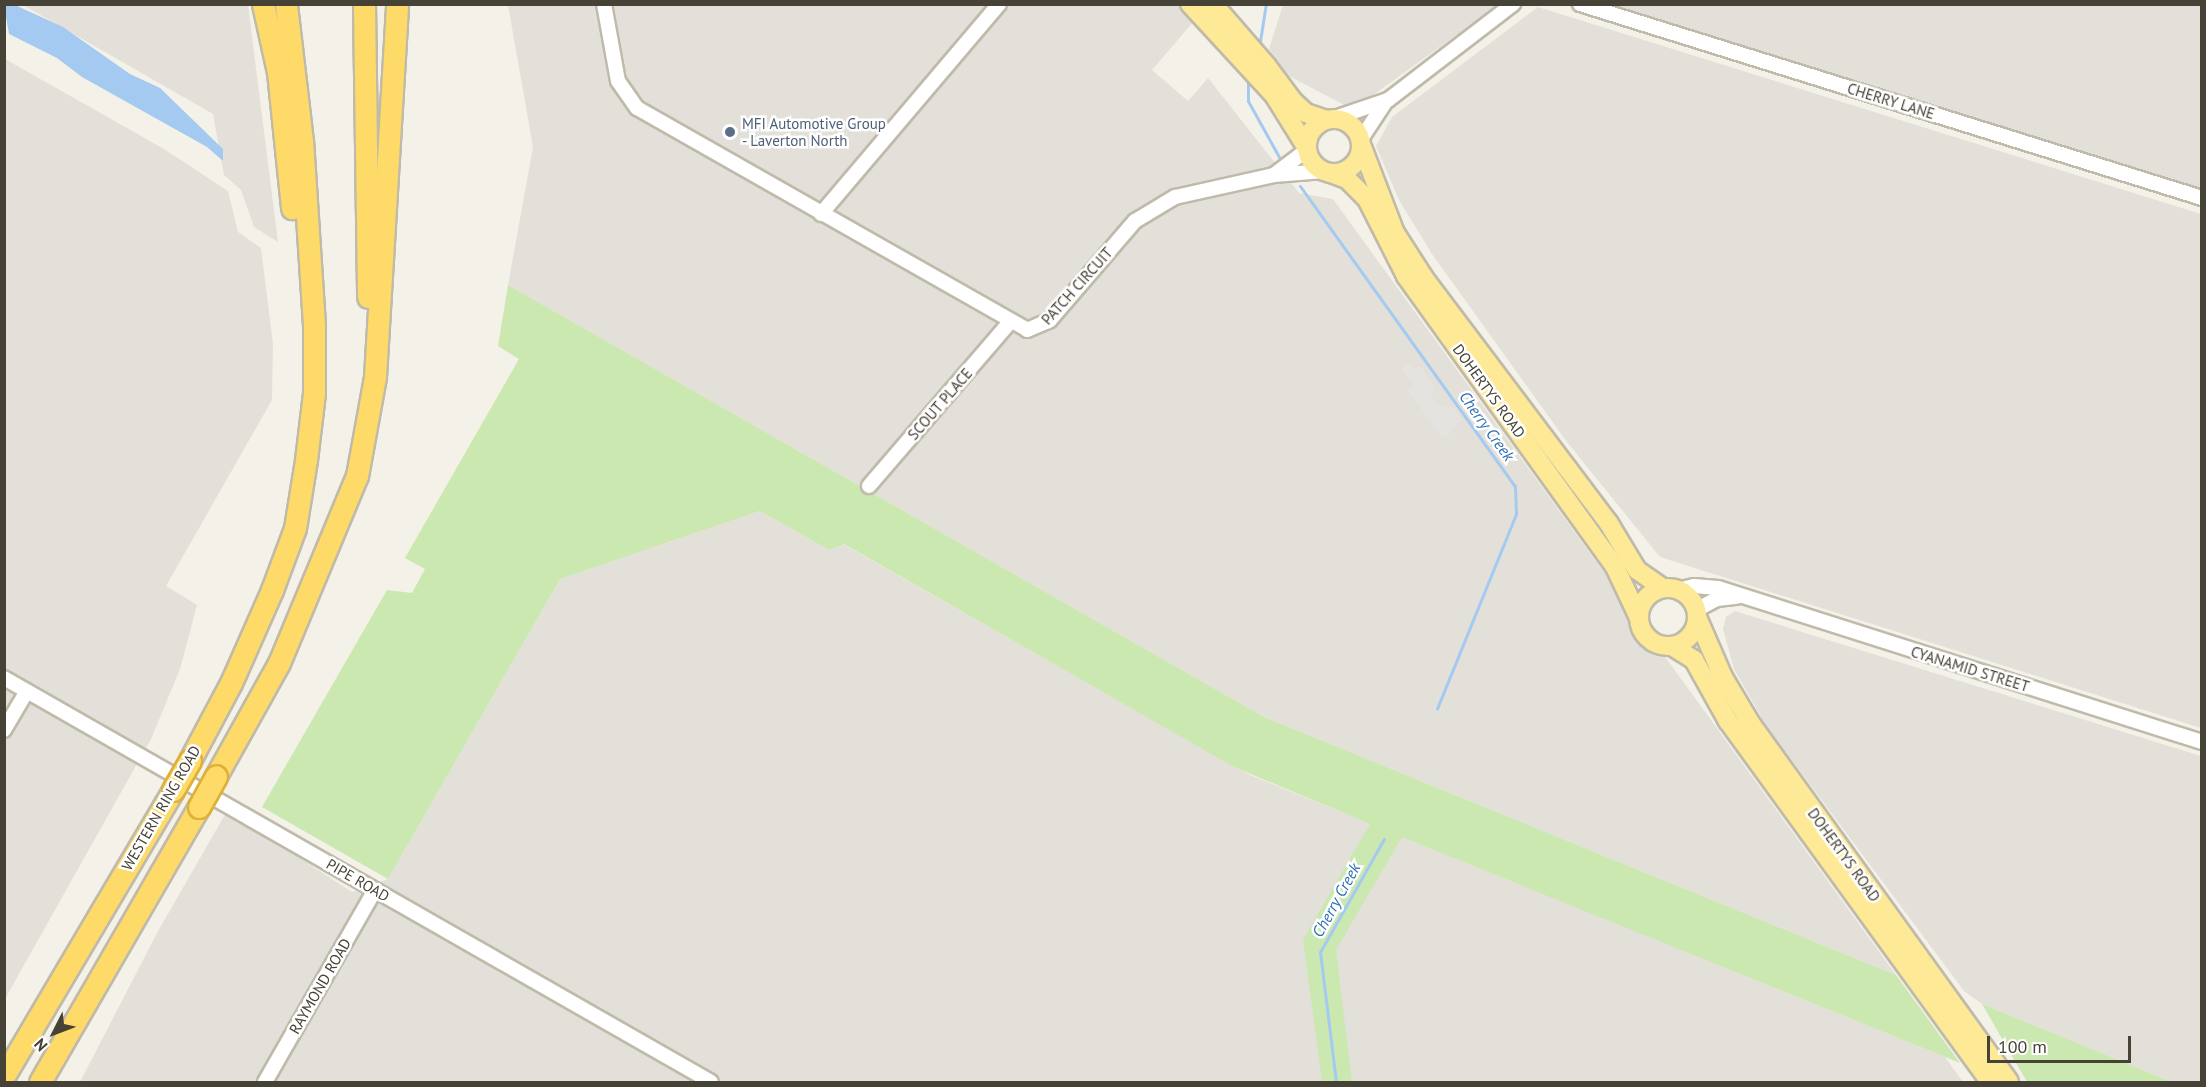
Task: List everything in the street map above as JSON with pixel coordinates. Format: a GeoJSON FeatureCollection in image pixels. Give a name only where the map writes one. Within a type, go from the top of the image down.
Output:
{"type":"FeatureCollection","features":[{"type":"Feature","properties":{"kind":"highway"},"geometry":{"type":"LineString","coordinates":[[263,4],[282,105],[301,325],[304,391],[295,528]]}},
{"type":"Feature","properties":{"kind":"highway"},"geometry":{"type":"LineString","coordinates":[[286,4],[302,141],[314,325],[314,393],[295,528]]}},
{"type":"Feature","properties":{"kind":"highway"},"geometry":{"type":"LineString","coordinates":[[331,540],[350,474],[366,354],[364,4]]}},
{"type":"Feature","properties":{"kind":"highway"},"geometry":{"type":"LineString","coordinates":[[40,1083],[279,663],[357,476],[375,377],[397,4]]}},
{"type":"Feature","properties":{"kind":"highway","name":"WESTERN RING ROAD"},"geometry":{"type":"LineString","coordinates":[[4,1073],[190,760],[246,651],[295,528]]}},
{"type":"Feature","properties":{"kind":"highway"},"geometry":{"type":"LineString","coordinates":[[47,1083],[69,1034]]}},
{"type":"Feature","properties":{"kind":"main road"},"geometry":{"type":"LineString","coordinates":[[1190,4],[1274,94],[1312,161],[1327,172],[1355,164],[1361,143],[1351,124],[1306,112],[1293,101],[1267,66],[1213,4]]}},
{"type":"Feature","properties":{"kind":"main road"},"geometry":{"type":"LineString","coordinates":[[1307,149],[1310,134],[1331,119]]}},
{"type":"Feature","properties":{"kind":"main road","name":"DOHERTYS ROAD"},"geometry":{"type":"LineString","coordinates":[[1361,143],[1395,233],[1424,278],[1596,506],[1637,570],[1671,589]]}},
{"type":"Feature","properties":{"kind":"main road","name":"DOHERTYS ROAD"},"geometry":{"type":"LineString","coordinates":[[1327,172],[1347,180],[1367,199],[1406,276],[1615,567],[1639,618]]}},
{"type":"Feature","properties":{"kind":"main road"},"geometry":{"type":"LineString","coordinates":[[1671,589],[1686,594],[1697,614],[1693,633],[1672,646],[1649,640],[1639,618],[1648,596],[1671,589]]}},
{"type":"Feature","properties":{"kind":"main road","name":"DOHERTYS ROAD"},"geometry":{"type":"LineString","coordinates":[[1697,614],[1723,677],[1751,724],[2009,1083]]}},
{"type":"Feature","properties":{"kind":"main road","name":"DOHERTYS ROAD"},"geometry":{"type":"LineString","coordinates":[[1672,646],[1694,660],[1728,721],[1990,1083]]}},
{"type":"Feature","properties":{"kind":"street","name":"PATCH CIRCUIT"},"geometry":{"type":"LineString","coordinates":[[604,4],[618,81],[637,108],[1010,322],[1028,330],[1043,326],[1135,220],[1175,197],[1274,175],[1327,172]]}},
{"type":"Feature","properties":{"kind":"street"},"geometry":{"type":"LineString","coordinates":[[821,214],[999,4]]}},
{"type":"Feature","properties":{"kind":"street"},"geometry":{"type":"LineString","coordinates":[[1331,119],[1388,100],[1513,4]]}},
{"type":"Feature","properties":{"kind":"street","name":"CHERRY LANE"},"geometry":{"type":"LineString","coordinates":[[1580,4],[2202,198]]}},
{"type":"Feature","properties":{"kind":"street"},"geometry":{"type":"LineString","coordinates":[[1361,143],[1388,100]]}},
{"type":"Feature","properties":{"kind":"street","name":"PATCH CIRCUIT"},"geometry":{"type":"LineString","coordinates":[[1274,175],[1307,149]]}},
{"type":"Feature","properties":{"kind":"street","name":"SCOUT PLACE"},"geometry":{"type":"LineString","coordinates":[[869,486],[1010,322]]}},
{"type":"Feature","properties":{"kind":"street","name":"CYANAMID STREET"},"geometry":{"type":"LineString","coordinates":[[1671,589],[1706,586],[2202,742]]}},
{"type":"Feature","properties":{"kind":"street"},"geometry":{"type":"LineString","coordinates":[[1697,614],[1725,597],[1739,597]]}},
{"type":"Feature","properties":{"kind":"street","name":"PIPE ROAD"},"geometry":{"type":"LineString","coordinates":[[4,678],[711,1083]]}},
{"type":"Feature","properties":{"kind":"street"},"geometry":{"type":"LineString","coordinates":[[4,730],[27,691]]}},
{"type":"Feature","properties":{"kind":"street","name":"RAYMOND ROAD"},"geometry":{"type":"LineString","coordinates":[[265,1083],[375,890]]}},
{"type":"Feature","properties":{"kind":"shaded area"},"geometry":{"type":"Polygon","coordinates":[[[23,5],[248,5],[278,242],[254,227],[241,190],[224,175],[213,114],[23,5]]]}},
{"type":"Feature","properties":{"kind":"shaded area"},"geometry":{"type":"Polygon","coordinates":[[[508,5],[1179,5],[1194,21],[1152,70],[1188,101],[1208,78],[1299,193],[1333,199],[1896,975],[1264,717],[508,285],[533,147],[508,5]]]}},
{"type":"Feature","properties":{"kind":"shaded area"},"geometry":{"type":"Polygon","coordinates":[[[1283,5],[1498,5],[1362,103],[1348,107],[1289,76],[1269,49],[1283,5]]]}},
{"type":"Feature","properties":{"kind":"shaded area"},"geometry":{"type":"Polygon","coordinates":[[[1611,5],[2201,5],[2201,189],[1611,5]]]}},
{"type":"Feature","properties":{"kind":"shaded area"},"geometry":{"type":"Polygon","coordinates":[[[1538,7],[2201,214],[2201,728],[1660,557],[1567,442],[1432,254],[1399,200],[1376,146],[1392,117],[1538,7]]]}},
{"type":"Feature","properties":{"kind":"shaded area"},"geometry":{"type":"Polygon","coordinates":[[[5,59],[164,149],[228,191],[238,232],[261,248],[273,344],[272,400],[166,586],[197,605],[180,669],[151,739],[5,999],[5,59]]]}},
{"type":"Feature","properties":{"kind":"shaded area"},"geometry":{"type":"Polygon","coordinates":[[[1409,364],[1413,370],[1419,365],[1436,389],[1430,394],[1439,406],[1452,406],[1462,419],[1447,437],[1440,435],[1407,389],[1413,385],[1402,369],[1409,364]]]}},
{"type":"Feature","properties":{"kind":"shaded area"},"geometry":{"type":"Polygon","coordinates":[[[760,511],[829,550],[843,544],[1248,774],[1945,1057],[1963,1082],[80,1082],[157,933],[227,811],[352,892],[388,879],[560,579],[760,511]]]}},
{"type":"Feature","properties":{"kind":"shaded area"},"geometry":{"type":"Polygon","coordinates":[[[1735,611],[2201,756],[2201,1082],[2172,1082],[1982,1004],[1964,991],[1765,724],[1734,669],[1723,629],[1726,617],[1735,611]]]}},
{"type":"Feature","properties":{"kind":"green space"},"geometry":{"type":"Polygon","coordinates":[[[508,285],[1264,717],[1896,975],[1960,1063],[1402,837],[1336,950],[1352,1082],[1322,1082],[1303,940],[1370,824],[1234,767],[844,544],[829,550],[760,511],[560,579],[388,879],[262,807],[387,590],[412,593],[425,569],[405,558],[519,359],[498,346],[508,285]]]}},
{"type":"Feature","properties":{"kind":"green space"},"geometry":{"type":"Polygon","coordinates":[[[1982,1004],[2172,1082],[2027,1082],[1982,1004]]]}},
{"type":"Feature","properties":{"kind":"water"},"geometry":{"type":"Polygon","coordinates":[[[4,5],[15,5],[63,27],[130,74],[160,88],[223,149],[223,161],[207,147],[82,77],[57,58],[9,34],[4,5]]]}},
{"type":"Feature","properties":{"kind":"waterway","name":"Cherry Creek"},"geometry":{"type":"LineString","coordinates":[[1260,41],[1266,4]]}},
{"type":"Feature","properties":{"kind":"waterway","name":"Cherry Creek"},"geometry":{"type":"LineString","coordinates":[[1248,81],[1248,101],[1279,157]]}},
{"type":"Feature","properties":{"kind":"waterway","name":"Cherry Creek"},"geometry":{"type":"LineString","coordinates":[[1300,186],[1515,486],[1516,514],[1437,709]]}},
{"type":"Feature","properties":{"kind":"waterway","name":"Cherry Creek"},"geometry":{"type":"LineString","coordinates":[[1336,1082],[1320,952],[1384,839]]}},
{"type":"Feature","properties":{"kind":"place","name":"MFI Automotive Group - Laverton North"},"geometry":{"type":"Point","coordinates":[730,132]}}]}
